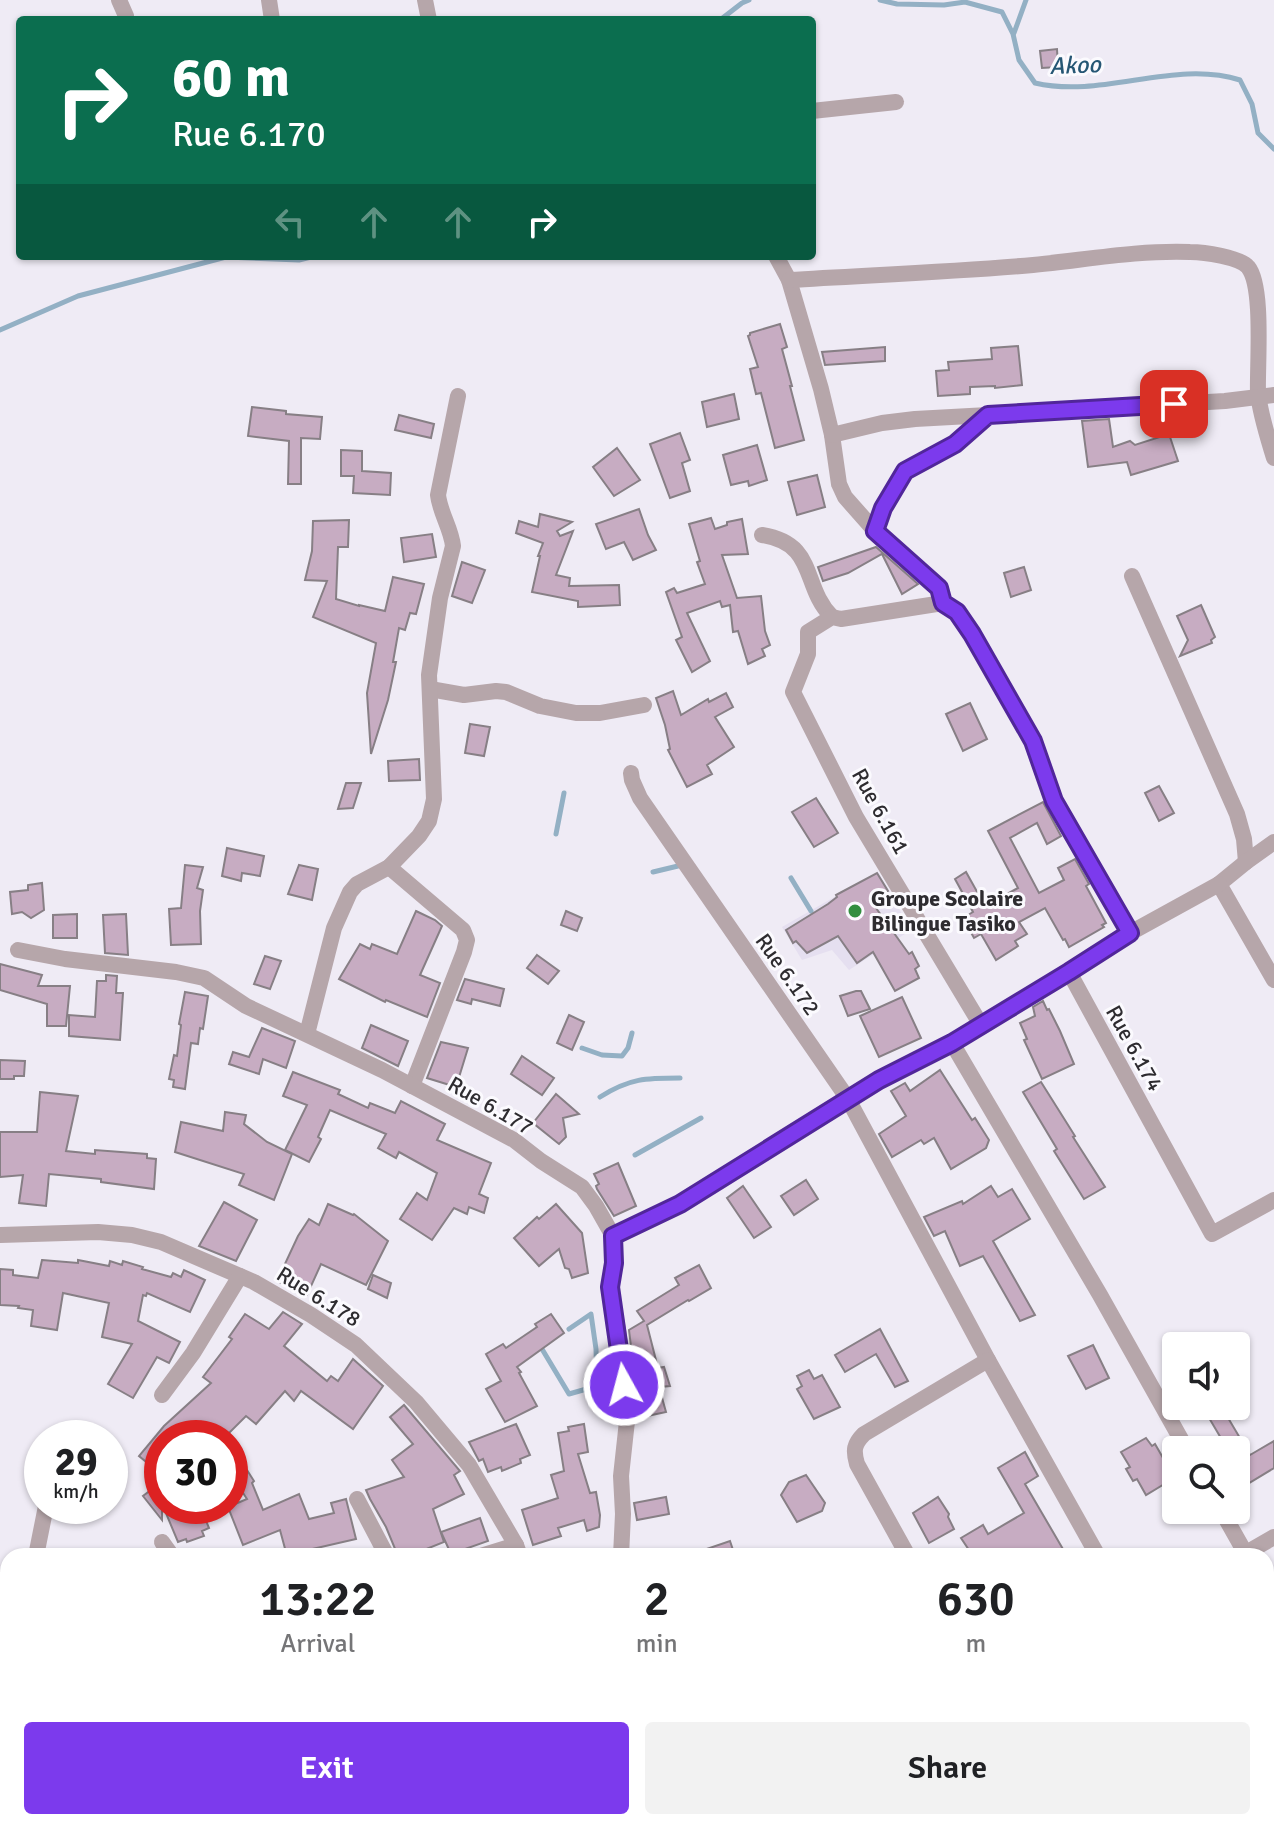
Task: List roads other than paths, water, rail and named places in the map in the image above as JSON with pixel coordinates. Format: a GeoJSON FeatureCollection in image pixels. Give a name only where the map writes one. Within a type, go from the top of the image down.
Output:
{"type":"FeatureCollection","features":[{"type":"Feature","properties":{"kind":"street"},"geometry":{"type":"LineString","coordinates":[[119,0],[126,16]]}},
{"type":"Feature","properties":{"kind":"street"},"geometry":{"type":"LineString","coordinates":[[816,111],[896,102]]}},
{"type":"Feature","properties":{"kind":"street"},"geometry":{"type":"LineString","coordinates":[[789,280],[1030,265],[1133,254],[1206,253],[1242,262],[1250,268],[1254,278],[1274,458]]}},
{"type":"Feature","properties":{"kind":"street"},"geometry":{"type":"LineString","coordinates":[[778,260],[789,280],[821,389],[839,484],[845,497],[875,531],[939,588],[943,603]]}},
{"type":"Feature","properties":{"kind":"street"},"geometry":{"type":"LineString","coordinates":[[307,1034],[334,928],[350,892],[357,884],[389,867],[429,821],[434,799],[429,675],[440,598],[453,546],[439,507],[438,495],[458,396]]}},
{"type":"Feature","properties":{"kind":"street"},"geometry":{"type":"LineString","coordinates":[[832,435],[915,419],[1124,408],[1266,396]]}},
{"type":"Feature","properties":{"kind":"street"},"geometry":{"type":"LineString","coordinates":[[875,531],[883,508],[905,471],[955,444],[988,415]]}},
{"type":"Feature","properties":{"kind":"street"},"geometry":{"type":"LineString","coordinates":[[762,535],[790,544],[800,555],[824,610],[832,617],[841,619],[943,603],[957,612],[1033,741],[1054,801],[1130,933]]}},
{"type":"Feature","properties":{"kind":"street"},"geometry":{"type":"LineString","coordinates":[[1132,576],[1237,814],[1246,862]]}},
{"type":"Feature","properties":{"kind":"street","name":"Rue 6.161"},"geometry":{"type":"LineString","coordinates":[[832,617],[808,632],[808,654],[793,692],[856,817],[981,1025]]}},
{"type":"Feature","properties":{"kind":"street"},"geometry":{"type":"LineString","coordinates":[[430,689],[464,695],[506,692],[557,711],[576,713],[600,713],[644,705]]}},
{"type":"Feature","properties":{"kind":"street","name":"Rue 6.172"},"geometry":{"type":"LineString","coordinates":[[631,773],[640,798],[848,1099],[1094,1548]]}},
{"type":"Feature","properties":{"kind":"street"},"geometry":{"type":"LineString","coordinates":[[621,1548],[621,1476],[628,1412],[610,1287],[614,1263],[613,1236],[680,1204],[879,1080],[952,1043],[1130,933],[1219,884],[1274,842]]}},
{"type":"Feature","properties":{"kind":"street"},"geometry":{"type":"LineString","coordinates":[[389,867],[463,930],[467,940],[412,1086]]}},
{"type":"Feature","properties":{"kind":"street"},"geometry":{"type":"LineString","coordinates":[[1219,884],[1274,980]]}},
{"type":"Feature","properties":{"kind":"street","name":"Rue 6.177"},"geometry":{"type":"LineString","coordinates":[[18,950],[204,978],[246,1006],[412,1086],[514,1140],[582,1187],[613,1236]]}},
{"type":"Feature","properties":{"kind":"street","name":"Rue 6.174"},"geometry":{"type":"LineString","coordinates":[[1069,972],[1212,1234],[1274,1200]]}},
{"type":"Feature","properties":{"kind":"street"},"geometry":{"type":"LineString","coordinates":[[952,1043],[1179,1436]]}},
{"type":"Feature","properties":{"kind":"street","name":"Rue 6.178"},"geometry":{"type":"LineString","coordinates":[[0,1235],[98,1232],[161,1242],[240,1276],[311,1315],[356,1345],[416,1402],[469,1465],[517,1548]]}},
{"type":"Feature","properties":{"kind":"street"},"geometry":{"type":"LineString","coordinates":[[162,1395],[193,1353],[240,1276]]}},
{"type":"Feature","properties":{"kind":"street"},"geometry":{"type":"LineString","coordinates":[[904,1548],[857,1464],[855,1442],[988,1360]]}},
{"type":"Feature","properties":{"kind":"street"},"geometry":{"type":"LineString","coordinates":[[357,1499],[383,1548]]}},
{"type":"Feature","properties":{"kind":"street"},"geometry":{"type":"LineString","coordinates":[[38,1548],[42,1524]]}},
{"type":"Feature","properties":{"kind":"street"},"geometry":{"type":"LineString","coordinates":[[1228,1524],[1241,1548]]}},
{"type":"Feature","properties":{"kind":"street"},"geometry":{"type":"LineString","coordinates":[[1256,1548],[1274,1537]]}},
{"type":"Feature","properties":{"kind":"waterway","name":"Akoo"},"geometry":{"type":"LineString","coordinates":[[725,16],[749,0]]}},
{"type":"Feature","properties":{"kind":"waterway","name":"Akoo"},"geometry":{"type":"LineString","coordinates":[[880,0],[897,4],[965,2],[1002,12],[1013,34],[1019,60],[1035,83],[1061,87],[1086,86],[1190,74],[1240,80],[1252,104],[1258,133],[1274,149]]}},
{"type":"Feature","properties":{"kind":"waterway"},"geometry":{"type":"LineString","coordinates":[[1014,33],[1026,0]]}},
{"type":"Feature","properties":{"kind":"waterway","name":"Akoo"},"geometry":{"type":"LineString","coordinates":[[0,330],[78,296],[215,260]]}},
{"type":"Feature","properties":{"kind":"waterway"},"geometry":{"type":"LineString","coordinates":[[556,834],[564,793]]}},
{"type":"Feature","properties":{"kind":"waterway"},"geometry":{"type":"LineString","coordinates":[[653,872],[678,866]]}},
{"type":"Feature","properties":{"kind":"waterway"},"geometry":{"type":"LineString","coordinates":[[791,878],[811,911]]}},
{"type":"Feature","properties":{"kind":"waterway"},"geometry":{"type":"LineString","coordinates":[[582,1048],[602,1055],[622,1056],[632,1033]]}},
{"type":"Feature","properties":{"kind":"waterway"},"geometry":{"type":"LineString","coordinates":[[600,1097],[638,1080],[680,1078]]}},
{"type":"Feature","properties":{"kind":"waterway"},"geometry":{"type":"LineString","coordinates":[[635,1155],[701,1118]]}},
{"type":"Feature","properties":{"kind":"waterway"},"geometry":{"type":"LineString","coordinates":[[542,1349],[569,1394],[597,1386],[591,1314],[569,1329]]}},
{"type":"Feature","properties":{"kind":"place","name":"Groupe Scolaire Bilingue Tasiko"},"geometry":{"type":"Point","coordinates":[855,911]}}]}
